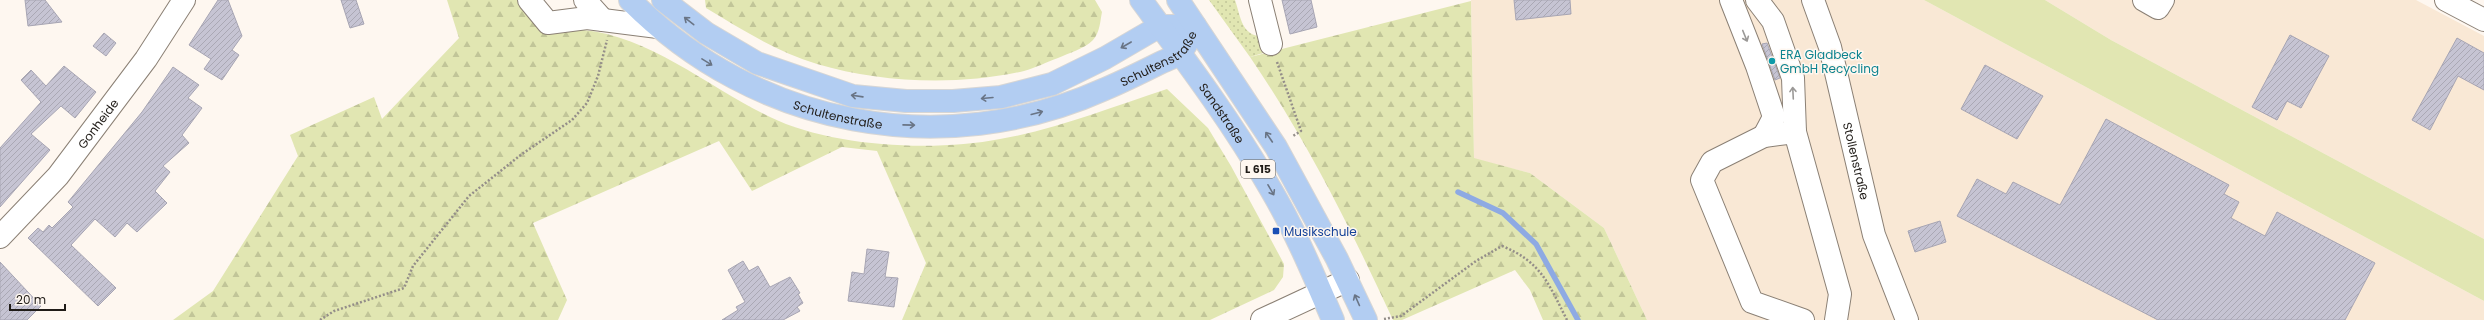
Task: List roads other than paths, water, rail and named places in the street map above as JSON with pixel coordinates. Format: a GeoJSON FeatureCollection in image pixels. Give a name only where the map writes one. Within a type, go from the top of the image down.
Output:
{"type":"FeatureCollection","features":[{"type":"Feature","properties":{"kind":"main road","name":"Schultenstraße"},"geometry":{"type":"LineString","coordinates":[[630,0],[674,41],[726,74],[780,100],[834,117],[892,125],[951,126],[1010,120],[1074,103],[1180,53],[1195,26],[1160,26],[1105,58],[1052,84],[1001,97],[953,101],[906,101],[854,96],[757,63],[706,33],[663,0]]}},
{"type":"Feature","properties":{"kind":"main road","name":"Sandstraße"},"geometry":{"type":"LineString","coordinates":[[1141,0],[1180,53],[1270,188],[1289,222],[1333,320]]}},
{"type":"Feature","properties":{"kind":"main road","name":"L 615"},"geometry":{"type":"LineString","coordinates":[[1178,0],[1276,147],[1348,280],[1366,320]]}},
{"type":"Feature","properties":{"kind":"street","name":"Gonheide"},"geometry":{"type":"LineString","coordinates":[[0,237],[58,176],[146,59],[184,0]]}},
{"type":"Feature","properties":{"kind":"street"},"geometry":{"type":"LineString","coordinates":[[585,0],[606,20]]}},
{"type":"Feature","properties":{"kind":"street"},"geometry":{"type":"LineString","coordinates":[[1260,0],[1271,44]]}},
{"type":"Feature","properties":{"kind":"street"},"geometry":{"type":"LineString","coordinates":[[1731,0],[1757,66],[1774,117],[1764,136]]}},
{"type":"Feature","properties":{"kind":"street"},"geometry":{"type":"LineString","coordinates":[[1757,0],[1773,21],[1793,78],[1795,132],[1840,294],[1836,320]]}},
{"type":"Feature","properties":{"kind":"street","name":"Stollenstraße"},"geometry":{"type":"LineString","coordinates":[[1813,0],[1830,47],[1874,235],[1907,320]]}},
{"type":"Feature","properties":{"kind":"street"},"geometry":{"type":"LineString","coordinates":[[2144,0],[2158,8],[2163,0]]}},
{"type":"Feature","properties":{"kind":"street"},"geometry":{"type":"LineString","coordinates":[[2446,0],[2484,20]]}},
{"type":"Feature","properties":{"kind":"street"},"geometry":{"type":"LineString","coordinates":[[537,3],[548,23],[587,18],[658,27]]}},
{"type":"Feature","properties":{"kind":"street"},"geometry":{"type":"LineString","coordinates":[[1795,132],[1764,136],[1712,162],[1702,180],[1752,302],[1803,320]]}},
{"type":"Feature","properties":{"kind":"street"},"geometry":{"type":"LineString","coordinates":[[1262,320],[1348,280]]}},
{"type":"Feature","properties":{"kind":"waterway"},"geometry":{"type":"LineString","coordinates":[[1458,192],[1503,213],[1536,244],[1578,320]]}},
{"type":"Feature","properties":{"kind":"place","name":"ERA Gladbeck GmbH Recycling"},"geometry":{"type":"Point","coordinates":[1772,61]}},
{"type":"Feature","properties":{"kind":"place","name":"Musikschule"},"geometry":{"type":"Point","coordinates":[1276,231]}}]}
